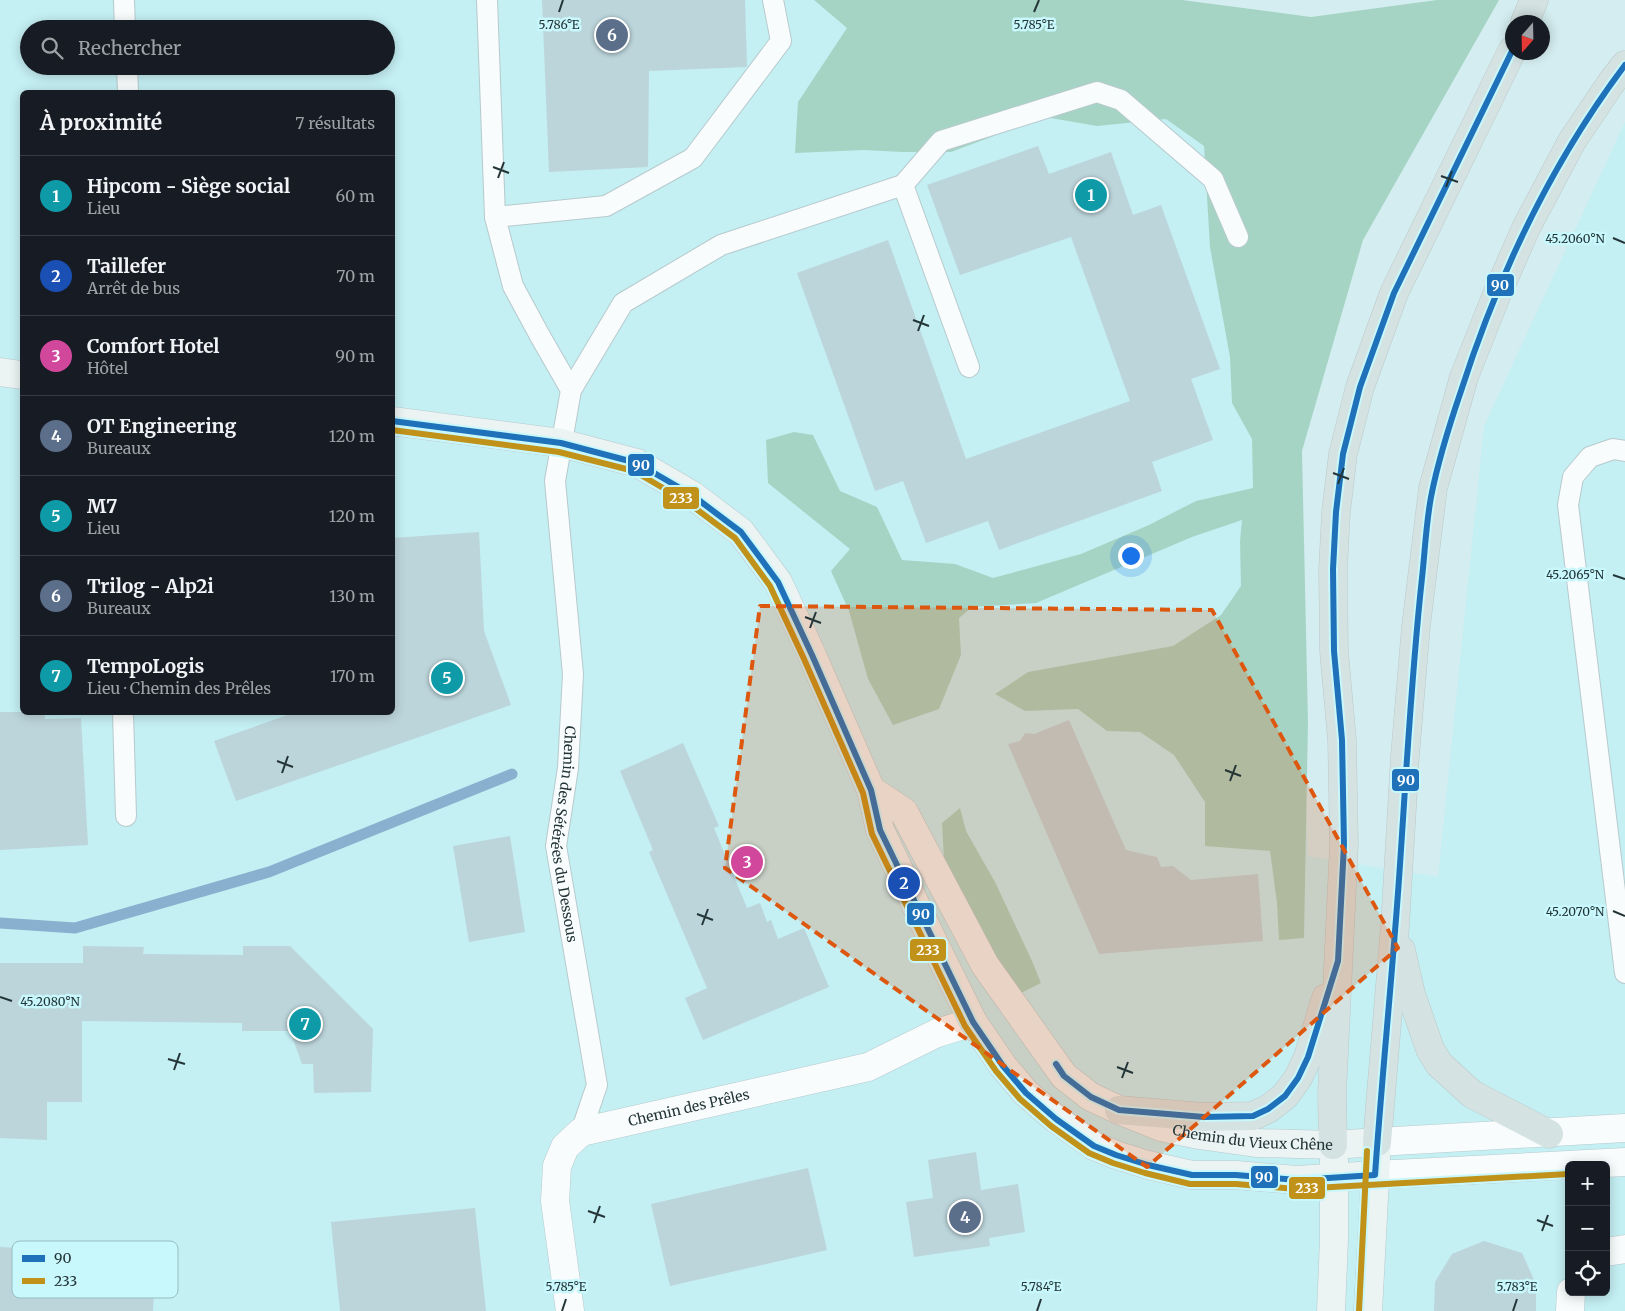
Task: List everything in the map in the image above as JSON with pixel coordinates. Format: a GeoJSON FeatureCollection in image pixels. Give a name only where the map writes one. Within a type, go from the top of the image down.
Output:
{"type":"FeatureCollection","features":[{"type":"Feature","properties":{"kind":"highway"},"geometry":{"type":"LineString","coordinates":[[1528,15],[1534,0]]}},
{"type":"Feature","properties":{"kind":"highway"},"geometry":{"type":"LineString","coordinates":[[1333,1144],[1332,1094],[1344,844],[1342,740],[1334,651],[1333,569],[1336,512],[1343,454],[1360,387],[1394,293],[1508,60]]}},
{"type":"Feature","properties":{"kind":"highway"},"geometry":{"type":"LineString","coordinates":[[1377,1142],[1395,926],[1405,756],[1416,626],[1433,488],[1464,377],[1497,294],[1523,237],[1572,142],[1625,65]]}},
{"type":"Feature","properties":{"kind":"highway"},"geometry":{"type":"LineString","coordinates":[[1395,926],[1411,994],[1430,1049],[1439,1064],[1472,1094],[1548,1134]]}},
{"type":"Feature","properties":{"kind":"highway"},"geometry":{"type":"LineString","coordinates":[[1119,1110],[1204,1117],[1253,1116],[1268,1109],[1285,1096],[1298,1078],[1308,1057],[1338,961]]}},
{"type":"Feature","properties":{"kind":"main road"},"geometry":{"type":"LineString","coordinates":[[0,372],[20,374]]}},
{"type":"Feature","properties":{"kind":"main road"},"geometry":{"type":"LineString","coordinates":[[395,421],[561,443],[637,463],[692,495],[741,532],[778,582],[820,672],[871,790],[880,830],[973,1022],[1003,1066],[1026,1093],[1056,1119],[1094,1146],[1148,1165],[1192,1175],[1236,1175],[1297,1180],[1375,1175]]}},
{"type":"Feature","properties":{"kind":"main road","name":"Chemin du Vieux Chêne"},"geometry":{"type":"LineString","coordinates":[[871,790],[904,812],[985,965],[1064,1076],[1091,1097],[1162,1126],[1199,1135],[1256,1143],[1333,1144],[1377,1142]]}},
{"type":"Feature","properties":{"kind":"main road"},"geometry":{"type":"LineString","coordinates":[[1368,1311],[1377,1142]]}},
{"type":"Feature","properties":{"kind":"main road"},"geometry":{"type":"LineString","coordinates":[[1331,1311],[1335,1178],[1333,1144]]}},
{"type":"Feature","properties":{"kind":"street","name":"Chemin des Prêles"},"geometry":{"type":"LineString","coordinates":[[581,1132],[868,1067],[937,1033],[973,1022]]}},
{"type":"Feature","properties":{"kind":"street","name":"Chemin du Vieux Chêne"},"geometry":{"type":"LineString","coordinates":[[1377,1142],[1548,1134],[1625,1128]]}},
{"type":"Feature","properties":{"kind":"street"},"geometry":{"type":"LineString","coordinates":[[570,1311],[555,1201],[558,1166],[566,1147],[581,1132]]}},
{"type":"Feature","properties":{"kind":"street"},"geometry":{"type":"LineString","coordinates":[[1375,1175],[1625,1162]]}},
{"type":"Feature","properties":{"kind":"street"},"geometry":{"type":"LineString","coordinates":[[1610,1251],[1625,1249]]}},
{"type":"Feature","properties":{"kind":"street"},"geometry":{"type":"LineString","coordinates":[[1570,1311],[1571,1296]]}},
{"type":"Feature","properties":{"kind":"lane"},"geometry":{"type":"LineString","coordinates":[[124,0],[125,20]]}},
{"type":"Feature","properties":{"kind":"lane"},"geometry":{"type":"LineString","coordinates":[[487,0],[495,217],[513,286],[572,390]]}},
{"type":"Feature","properties":{"kind":"lane"},"geometry":{"type":"LineString","coordinates":[[495,217],[606,206],[693,158],[782,41],[773,0]]}},
{"type":"Feature","properties":{"kind":"lane"},"geometry":{"type":"LineString","coordinates":[[127,75],[128,90]]}},
{"type":"Feature","properties":{"kind":"lane"},"geometry":{"type":"LineString","coordinates":[[969,367],[903,185],[941,141],[1097,92],[1121,100],[1213,180],[1238,236]]}},
{"type":"Feature","properties":{"kind":"lane","name":"Chemin des Sétérées du Dessous"},"geometry":{"type":"LineString","coordinates":[[581,1132],[597,1085],[556,846],[568,768],[573,674],[555,481],[572,390],[623,303],[721,245],[903,185]]}},
{"type":"Feature","properties":{"kind":"lane"},"geometry":{"type":"LineString","coordinates":[[1625,451],[1613,449],[1590,458],[1573,478],[1568,505],[1625,973]]}},
{"type":"Feature","properties":{"kind":"lane"},"geometry":{"type":"LineString","coordinates":[[123,715],[126,816]]}},
{"type":"Feature","properties":{"kind":"highlighted area"},"geometry":{"type":"Polygon","coordinates":[[[760,606],[1212,610],[1398,948],[1147,1167],[725,868],[760,606]]]}},
{"type":"Feature","properties":{"kind":"shaded area"},"geometry":{"type":"Polygon","coordinates":[[[0,0],[1043,0],[1287,157],[1308,856],[1438,877],[1484,426],[1625,122],[1625,1311],[0,1311],[0,0]]]}},
{"type":"Feature","properties":{"kind":"green space"},"geometry":{"type":"Polygon","coordinates":[[[814,0],[1182,0],[1311,17],[1437,0],[1499,0],[1363,240],[1302,451],[1308,722],[1304,938],[1279,940],[1277,903],[1270,851],[1205,846],[1205,802],[1174,755],[1140,732],[1107,731],[1078,709],[1025,711],[995,694],[1028,672],[1173,646],[1221,615],[1241,586],[1240,541],[1242,520],[1192,537],[1036,603],[972,607],[959,618],[961,655],[939,709],[893,725],[868,679],[849,611],[831,571],[850,549],[768,483],[766,440],[794,432],[813,435],[840,491],[877,507],[902,560],[955,564],[993,578],[1081,554],[1149,525],[1196,501],[1253,488],[1252,439],[1232,403],[1230,357],[1210,247],[1204,146],[1166,119],[1097,126],[1045,117],[951,152],[864,150],[795,153],[798,102],[847,28],[814,0]]]}},
{"type":"Feature","properties":{"kind":"green space"},"geometry":{"type":"Polygon","coordinates":[[[960,808],[966,831],[995,882],[1041,983],[1017,995],[944,861],[942,823],[960,808]]]}},
{"type":"Feature","properties":{"kind":"building"},"geometry":{"type":"Polygon","coordinates":[[[542,0],[745,0],[747,66],[649,71],[648,167],[549,172],[542,0]]]}},
{"type":"Feature","properties":{"kind":"building"},"geometry":{"type":"Polygon","coordinates":[[[1038,146],[1049,174],[1111,152],[1133,215],[1161,205],[1220,369],[1191,379],[1213,440],[1152,462],[1162,491],[999,550],[988,521],[926,543],[903,481],[875,491],[797,273],[888,240],[966,459],[1130,401],[1071,237],[960,275],[927,185],[1038,146]]]}},
{"type":"Feature","properties":{"kind":"building"},"geometry":{"type":"Polygon","coordinates":[[[479,532],[484,631],[511,705],[236,801],[214,741],[288,715],[395,715],[395,538],[479,532]]]}},
{"type":"Feature","properties":{"kind":"building"},"geometry":{"type":"Polygon","coordinates":[[[0,712],[20,712],[20,715],[44,715],[45,719],[81,718],[88,845],[0,850],[0,712]]]}},
{"type":"Feature","properties":{"kind":"building"},"geometry":{"type":"Polygon","coordinates":[[[1069,720],[1126,850],[1157,857],[1161,867],[1173,866],[1191,880],[1258,874],[1263,941],[1099,954],[1008,744],[1020,741],[1025,733],[1034,734],[1069,720]]]}},
{"type":"Feature","properties":{"kind":"building"},"geometry":{"type":"Polygon","coordinates":[[[683,743],[719,826],[714,828],[747,908],[760,903],[767,922],[771,920],[778,939],[804,928],[829,987],[703,1040],[685,998],[707,988],[649,852],[653,850],[620,771],[683,743]]]}},
{"type":"Feature","properties":{"kind":"building"},"geometry":{"type":"Polygon","coordinates":[[[510,836],[525,932],[469,942],[453,846],[510,836]]]}},
{"type":"Feature","properties":{"kind":"building"},"geometry":{"type":"Polygon","coordinates":[[[83,946],[144,947],[143,954],[243,955],[243,946],[290,946],[373,1029],[371,1092],[314,1093],[313,1064],[302,1064],[290,1031],[242,1031],[242,1023],[82,1021],[82,1102],[47,1102],[47,1140],[0,1138],[0,963],[83,963],[83,946]]]}},
{"type":"Feature","properties":{"kind":"building"},"geometry":{"type":"Polygon","coordinates":[[[976,1152],[981,1190],[1018,1184],[1025,1232],[989,1238],[990,1246],[914,1257],[906,1202],[933,1198],[928,1160],[976,1152]]]}},
{"type":"Feature","properties":{"kind":"building"},"geometry":{"type":"Polygon","coordinates":[[[808,1168],[827,1250],[670,1286],[651,1204],[808,1168]]]}},
{"type":"Feature","properties":{"kind":"building"},"geometry":{"type":"Polygon","coordinates":[[[475,1208],[486,1311],[340,1311],[331,1222],[475,1208]]]}},
{"type":"Feature","properties":{"kind":"building"},"geometry":{"type":"Polygon","coordinates":[[[1484,1241],[1522,1253],[1536,1284],[1536,1311],[1434,1311],[1435,1282],[1452,1254],[1484,1241]]]}},
{"type":"Feature","properties":{"kind":"building"},"geometry":{"type":"Polygon","coordinates":[[[0,1247],[12,1248],[12,1298],[154,1298],[153,1311],[0,1311],[0,1247]]]}},
{"type":"Feature","properties":{"kind":"waterway"},"geometry":{"type":"LineString","coordinates":[[0,923],[75,928],[269,872],[512,774]]}},
{"type":"Feature","properties":{"kind":"transit line","name":"90"},"geometry":{"type":"LineString","coordinates":[[1056,1064],[1064,1076],[1091,1097],[1119,1110],[1204,1117],[1253,1116],[1268,1109],[1285,1096],[1298,1078],[1308,1057],[1338,961],[1344,844],[1342,740],[1334,651],[1333,569],[1336,512],[1343,454],[1360,387],[1394,293],[1508,60]]}},
{"type":"Feature","properties":{"kind":"transit line","name":"90"},"geometry":{"type":"LineString","coordinates":[[395,421],[561,443],[637,463],[692,495],[741,532],[778,582],[871,790],[880,830],[973,1022],[1003,1066],[1026,1093],[1056,1119],[1094,1146],[1148,1165],[1192,1175],[1236,1175],[1297,1180],[1375,1175],[1415,653],[1429,507],[1440,457],[1476,348],[1510,263],[1551,180],[1599,102],[1625,65]]}},
{"type":"Feature","properties":{"kind":"transit line","name":"233"},"geometry":{"type":"LineString","coordinates":[[395,430],[559,452],[634,471],[687,502],[735,538],[770,586],[863,793],[872,834],[965,1026],[996,1071],[1020,1099],[1051,1126],[1089,1153],[1145,1173],[1190,1184],[1236,1184],[1296,1189],[1565,1174]]}},
{"type":"Feature","properties":{"kind":"transit line","name":"233"},"geometry":{"type":"LineString","coordinates":[[1359,1311],[1367,1151]]}},
{"type":"Feature","properties":{"kind":"place","name":"Trilog - Alp2i"},"geometry":{"type":"Point","coordinates":[612,35]}},
{"type":"Feature","properties":{"kind":"place","name":"Hipcom - Siège social"},"geometry":{"type":"Point","coordinates":[1091,195]}},
{"type":"Feature","properties":{"kind":"place","name":"M7"},"geometry":{"type":"Point","coordinates":[447,678]}},
{"type":"Feature","properties":{"kind":"place","name":"Comfort Hotel"},"geometry":{"type":"Point","coordinates":[747,862]}},
{"type":"Feature","properties":{"kind":"place","name":"Taillefer"},"geometry":{"type":"Point","coordinates":[904,883]}},
{"type":"Feature","properties":{"kind":"place","name":"TempoLogis"},"geometry":{"type":"Point","coordinates":[305,1024]}},
{"type":"Feature","properties":{"kind":"place","name":"OT Engineering"},"geometry":{"type":"Point","coordinates":[965,1217]}}]}
